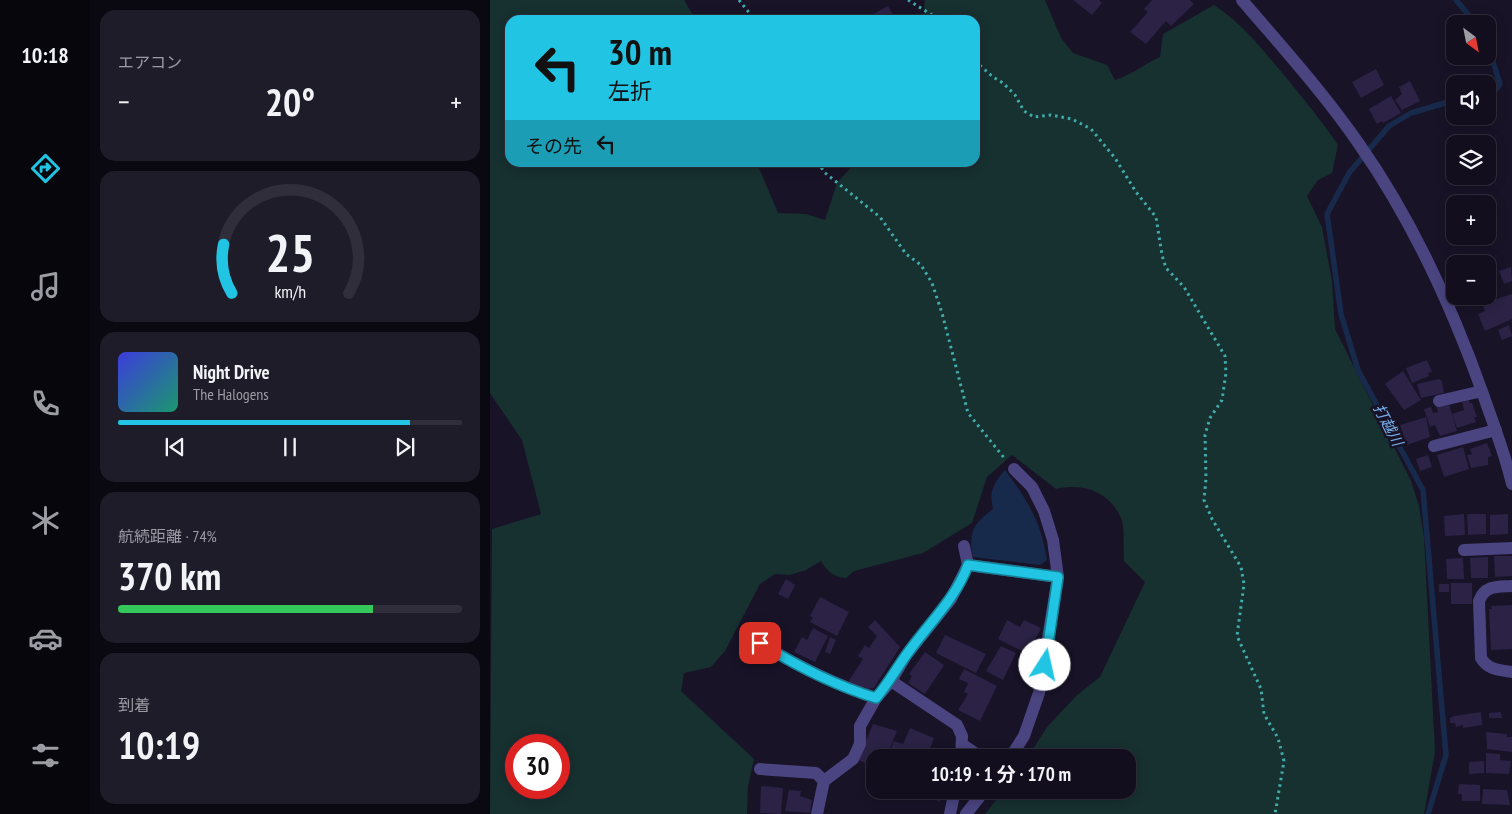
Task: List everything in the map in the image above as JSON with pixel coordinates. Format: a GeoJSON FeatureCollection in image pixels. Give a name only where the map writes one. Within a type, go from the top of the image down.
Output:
{"type":"FeatureCollection","features":[{"type":"Feature","properties":{"kind":"street"},"geometry":{"type":"LineString","coordinates":[[1242,0],[1316,88],[1359,144],[1390,194],[1447,302],[1496,430],[1512,484]]}},
{"type":"Feature","properties":{"kind":"street"},"geometry":{"type":"LineString","coordinates":[[1439,401],[1482,391]]}},
{"type":"Feature","properties":{"kind":"street"},"geometry":{"type":"LineString","coordinates":[[1434,446],[1496,430]]}},
{"type":"Feature","properties":{"kind":"street"},"geometry":{"type":"LineString","coordinates":[[1014,468],[1032,486],[1044,511],[1053,540],[1058,577],[1040,693],[1024,736],[1016,749]]}},
{"type":"Feature","properties":{"kind":"street"},"geometry":{"type":"LineString","coordinates":[[818,814],[824,781],[853,759],[860,744],[860,726],[876,698],[891,681],[907,654],[951,599],[968,565],[964,546]]}},
{"type":"Feature","properties":{"kind":"street"},"geometry":{"type":"LineString","coordinates":[[1464,550],[1512,548]]}},
{"type":"Feature","properties":{"kind":"street"},"geometry":{"type":"LineString","coordinates":[[968,565],[1058,577]]}},
{"type":"Feature","properties":{"kind":"street"},"geometry":{"type":"LineString","coordinates":[[1512,586],[1489,587],[1482,592],[1479,601],[1481,658],[1485,665],[1490,668],[1512,672]]}},
{"type":"Feature","properties":{"kind":"street"},"geometry":{"type":"LineString","coordinates":[[760,643],[786,660],[876,698]]}},
{"type":"Feature","properties":{"kind":"street"},"geometry":{"type":"LineString","coordinates":[[891,681],[957,725],[962,749]]}},
{"type":"Feature","properties":{"kind":"street"},"geometry":{"type":"LineString","coordinates":[[760,769],[816,773],[824,781]]}},
{"type":"Feature","properties":{"kind":"street"},"geometry":{"type":"LineString","coordinates":[[950,814],[953,799]]}},
{"type":"Feature","properties":{"kind":"street"},"geometry":{"type":"LineString","coordinates":[[966,814],[978,799]]}},
{"type":"Feature","properties":{"kind":"path"},"geometry":{"type":"LineString","coordinates":[[739,0],[751,15]]}},
{"type":"Feature","properties":{"kind":"path"},"geometry":{"type":"LineString","coordinates":[[908,0],[932,15]]}},
{"type":"Feature","properties":{"kind":"path"},"geometry":{"type":"LineString","coordinates":[[980,65],[1003,83],[1015,95],[1024,111],[1034,117],[1051,115],[1072,119],[1091,129],[1115,158],[1136,192],[1156,216],[1166,268],[1184,287],[1225,356],[1226,373],[1222,400],[1210,418],[1205,435],[1206,479],[1204,500],[1212,519],[1241,566],[1244,584],[1237,636],[1261,689],[1264,714],[1278,738],[1284,761],[1275,814]]}},
{"type":"Feature","properties":{"kind":"path"},"geometry":{"type":"LineString","coordinates":[[821,167],[824,172],[880,217],[906,254],[921,265],[932,283],[942,313],[968,413],[992,446],[1014,468]]}},
{"type":"Feature","properties":{"kind":"green space"},"geometry":{"type":"Polygon","coordinates":[[[490,0],[684,0],[693,15],[505,15],[505,167],[759,167],[778,213],[806,214],[825,220],[837,183],[851,167],[980,167],[980,15],[923,15],[925,0],[1045,0],[1061,38],[1073,53],[1107,65],[1115,80],[1160,57],[1163,34],[1214,5],[1234,20],[1260,46],[1338,145],[1332,173],[1318,180],[1307,196],[1322,227],[1332,281],[1335,329],[1411,481],[1419,506],[1424,537],[1435,752],[1424,814],[985,814],[997,799],[1136,799],[1136,749],[1033,749],[1047,727],[1077,695],[1100,677],[1145,582],[1124,561],[1121,518],[1109,501],[1102,495],[1085,488],[1066,487],[1056,489],[1012,455],[987,477],[972,523],[923,553],[854,571],[846,578],[831,573],[821,561],[806,570],[790,575],[775,574],[760,584],[725,651],[711,667],[684,673],[681,691],[754,759],[748,786],[747,814],[490,814],[492,529],[541,514],[522,440],[490,393],[490,0]]]}},
{"type":"Feature","properties":{"kind":"water"},"geometry":{"type":"Polygon","coordinates":[[[1005,470],[1027,502],[1037,523],[1047,560],[1040,565],[973,557],[971,541],[974,529],[981,519],[993,509],[991,497],[993,488],[1005,470]]]}},
{"type":"Feature","properties":{"kind":"building"},"geometry":{"type":"Polygon","coordinates":[[[1073,0],[1099,0],[1102,3],[1092,15],[1073,0]]]}},
{"type":"Feature","properties":{"kind":"building"},"geometry":{"type":"Polygon","coordinates":[[[1152,0],[1190,0],[1194,4],[1171,26],[1166,21],[1146,44],[1130,32],[1148,12],[1144,9],[1152,0]]]}},
{"type":"Feature","properties":{"kind":"building"},"geometry":{"type":"Polygon","coordinates":[[[888,6],[893,15],[872,15],[888,6]]]}},
{"type":"Feature","properties":{"kind":"building"},"geometry":{"type":"Polygon","coordinates":[[[1376,69],[1384,85],[1361,98],[1352,82],[1376,69]]]}},
{"type":"Feature","properties":{"kind":"building"},"geometry":{"type":"Polygon","coordinates":[[[1410,81],[1420,101],[1402,110],[1395,100],[1402,94],[1399,87],[1410,81]]]}},
{"type":"Feature","properties":{"kind":"building"},"geometry":{"type":"Polygon","coordinates":[[[1391,96],[1401,113],[1383,123],[1382,121],[1377,124],[1369,109],[1391,96]]]}},
{"type":"Feature","properties":{"kind":"building"},"geometry":{"type":"Polygon","coordinates":[[[1511,267],[1512,281],[1504,284],[1499,271],[1511,267]]]}},
{"type":"Feature","properties":{"kind":"building"},"geometry":{"type":"Polygon","coordinates":[[[1512,294],[1512,319],[1485,331],[1478,314],[1485,311],[1483,307],[1496,305],[1496,299],[1512,294]]]}},
{"type":"Feature","properties":{"kind":"building"},"geometry":{"type":"Polygon","coordinates":[[[1509,325],[1512,336],[1502,340],[1498,330],[1509,325]]]}},
{"type":"Feature","properties":{"kind":"building"},"geometry":{"type":"Polygon","coordinates":[[[1427,360],[1432,372],[1428,373],[1429,376],[1412,383],[1406,368],[1427,360]]]}},
{"type":"Feature","properties":{"kind":"building"},"geometry":{"type":"Polygon","coordinates":[[[1403,371],[1421,400],[1404,410],[1385,384],[1403,371]]]}},
{"type":"Feature","properties":{"kind":"building"},"geometry":{"type":"Polygon","coordinates":[[[1439,379],[1442,381],[1444,393],[1421,398],[1417,384],[1439,379]]]}},
{"type":"Feature","properties":{"kind":"building"},"geometry":{"type":"Polygon","coordinates":[[[1469,400],[1477,417],[1474,417],[1476,422],[1457,428],[1452,414],[1464,410],[1462,402],[1469,400]]]}},
{"type":"Feature","properties":{"kind":"building"},"geometry":{"type":"Polygon","coordinates":[[[1448,401],[1457,431],[1440,436],[1435,425],[1430,427],[1424,409],[1431,407],[1433,413],[1438,412],[1436,405],[1448,401]]]}},
{"type":"Feature","properties":{"kind":"building"},"geometry":{"type":"Polygon","coordinates":[[[1426,417],[1430,437],[1407,445],[1400,425],[1426,417]]]}},
{"type":"Feature","properties":{"kind":"building"},"geometry":{"type":"Polygon","coordinates":[[[1487,443],[1492,456],[1488,457],[1488,465],[1471,468],[1467,455],[1472,454],[1470,449],[1487,443]]]}},
{"type":"Feature","properties":{"kind":"building"},"geometry":{"type":"Polygon","coordinates":[[[1463,447],[1469,469],[1444,477],[1437,455],[1463,447]]]}},
{"type":"Feature","properties":{"kind":"building"},"geometry":{"type":"Polygon","coordinates":[[[1428,455],[1432,467],[1420,471],[1416,459],[1428,455]]]}},
{"type":"Feature","properties":{"kind":"building"},"geometry":{"type":"Polygon","coordinates":[[[1464,514],[1465,535],[1445,536],[1444,516],[1464,514]]]}},
{"type":"Feature","properties":{"kind":"building"},"geometry":{"type":"Polygon","coordinates":[[[1467,514],[1486,514],[1486,534],[1468,535],[1467,514]]]}},
{"type":"Feature","properties":{"kind":"building"},"geometry":{"type":"Polygon","coordinates":[[[1508,514],[1508,534],[1490,535],[1490,515],[1508,514]]]}},
{"type":"Feature","properties":{"kind":"building"},"geometry":{"type":"Polygon","coordinates":[[[1494,556],[1512,556],[1512,576],[1495,577],[1494,556]]]}},
{"type":"Feature","properties":{"kind":"building"},"geometry":{"type":"Polygon","coordinates":[[[1488,557],[1488,578],[1471,578],[1470,558],[1488,557]]]}},
{"type":"Feature","properties":{"kind":"building"},"geometry":{"type":"Polygon","coordinates":[[[1463,558],[1464,579],[1447,579],[1446,559],[1463,558]]]}},
{"type":"Feature","properties":{"kind":"building"},"geometry":{"type":"Polygon","coordinates":[[[786,579],[795,585],[788,599],[778,594],[786,579]]]}},
{"type":"Feature","properties":{"kind":"building"},"geometry":{"type":"Polygon","coordinates":[[[1451,583],[1472,583],[1472,604],[1451,604],[1451,583]]]}},
{"type":"Feature","properties":{"kind":"building"},"geometry":{"type":"Polygon","coordinates":[[[1439,584],[1449,584],[1449,592],[1439,592],[1439,584]]]}},
{"type":"Feature","properties":{"kind":"building"},"geometry":{"type":"Polygon","coordinates":[[[820,597],[849,612],[837,636],[810,622],[813,618],[810,616],[820,597]]]}},
{"type":"Feature","properties":{"kind":"building"},"geometry":{"type":"Polygon","coordinates":[[[1512,605],[1512,649],[1491,650],[1489,609],[1492,609],[1491,606],[1512,605]]]}},
{"type":"Feature","properties":{"kind":"building"},"geometry":{"type":"Polygon","coordinates":[[[875,620],[900,647],[874,688],[868,689],[848,682],[863,659],[858,656],[865,645],[869,648],[877,636],[868,627],[875,620]]]}},
{"type":"Feature","properties":{"kind":"building"},"geometry":{"type":"Polygon","coordinates":[[[1007,620],[1020,627],[1024,620],[1041,628],[1028,654],[998,639],[1007,620]]]}},
{"type":"Feature","properties":{"kind":"building"},"geometry":{"type":"Polygon","coordinates":[[[813,628],[828,636],[815,662],[794,652],[802,637],[807,640],[813,628]]]}},
{"type":"Feature","properties":{"kind":"building"},"geometry":{"type":"Polygon","coordinates":[[[945,635],[986,654],[976,673],[936,653],[945,635]]]}},
{"type":"Feature","properties":{"kind":"building"},"geometry":{"type":"Polygon","coordinates":[[[830,637],[836,640],[830,654],[825,652],[830,637]]]}},
{"type":"Feature","properties":{"kind":"building"},"geometry":{"type":"Polygon","coordinates":[[[1001,646],[1016,653],[1003,680],[986,671],[1001,646]]]}},
{"type":"Feature","properties":{"kind":"building"},"geometry":{"type":"Polygon","coordinates":[[[925,652],[944,665],[925,694],[908,683],[912,676],[909,674],[925,652]]]}},
{"type":"Feature","properties":{"kind":"building"},"geometry":{"type":"Polygon","coordinates":[[[964,669],[997,686],[980,721],[958,710],[968,694],[964,692],[968,683],[959,679],[964,669]]]}},
{"type":"Feature","properties":{"kind":"building"},"geometry":{"type":"Polygon","coordinates":[[[1481,712],[1482,725],[1463,728],[1463,725],[1456,727],[1455,723],[1450,723],[1450,718],[1454,716],[1481,712]]]}},
{"type":"Feature","properties":{"kind":"building"},"geometry":{"type":"Polygon","coordinates":[[[1501,712],[1502,718],[1489,718],[1489,713],[1501,712]]]}},
{"type":"Feature","properties":{"kind":"building"},"geometry":{"type":"Polygon","coordinates":[[[873,724],[897,731],[890,749],[866,749],[866,763],[858,760],[873,724]]]}},
{"type":"Feature","properties":{"kind":"building"},"geometry":{"type":"Polygon","coordinates":[[[910,728],[934,738],[930,749],[891,749],[894,741],[903,744],[910,728]]]}},
{"type":"Feature","properties":{"kind":"building"},"geometry":{"type":"Polygon","coordinates":[[[1486,732],[1507,734],[1507,737],[1512,737],[1512,752],[1487,749],[1486,732]]]}},
{"type":"Feature","properties":{"kind":"building"},"geometry":{"type":"Polygon","coordinates":[[[1486,753],[1500,754],[1500,760],[1511,761],[1509,774],[1486,773],[1486,753]]]}},
{"type":"Feature","properties":{"kind":"building"},"geometry":{"type":"Polygon","coordinates":[[[1484,761],[1484,773],[1469,774],[1469,762],[1484,761]]]}},
{"type":"Feature","properties":{"kind":"building"},"geometry":{"type":"Polygon","coordinates":[[[1459,784],[1480,785],[1480,801],[1462,801],[1462,794],[1458,794],[1459,784]]]}},
{"type":"Feature","properties":{"kind":"building"},"geometry":{"type":"Polygon","coordinates":[[[761,786],[783,788],[781,814],[760,813],[761,786]]]}},
{"type":"Feature","properties":{"kind":"building"},"geometry":{"type":"Polygon","coordinates":[[[1483,789],[1507,790],[1510,805],[1482,804],[1483,789]]]}},
{"type":"Feature","properties":{"kind":"building"},"geometry":{"type":"Polygon","coordinates":[[[789,790],[801,791],[800,796],[812,800],[810,813],[785,811],[789,790]]]}},
{"type":"Feature","properties":{"kind":"waterway","name":"打越川"},"geometry":{"type":"LineString","coordinates":[[1456,0],[1468,15]]}},
{"type":"Feature","properties":{"kind":"waterway","name":"打越川"},"geometry":{"type":"LineString","coordinates":[[1494,65],[1500,84],[1496,89]]}},
{"type":"Feature","properties":{"kind":"waterway","name":"打越川"},"geometry":{"type":"LineString","coordinates":[[1428,814],[1446,755],[1423,490],[1358,370],[1341,314],[1327,214],[1349,173],[1389,126],[1411,113],[1446,103]]}},
{"type":"Feature","properties":{"kind":"route"},"geometry":{"type":"LineString","coordinates":[[760,643],[786,660],[876,698],[891,681],[907,654],[951,599],[968,565],[1058,577],[1045,665]]}}]}
